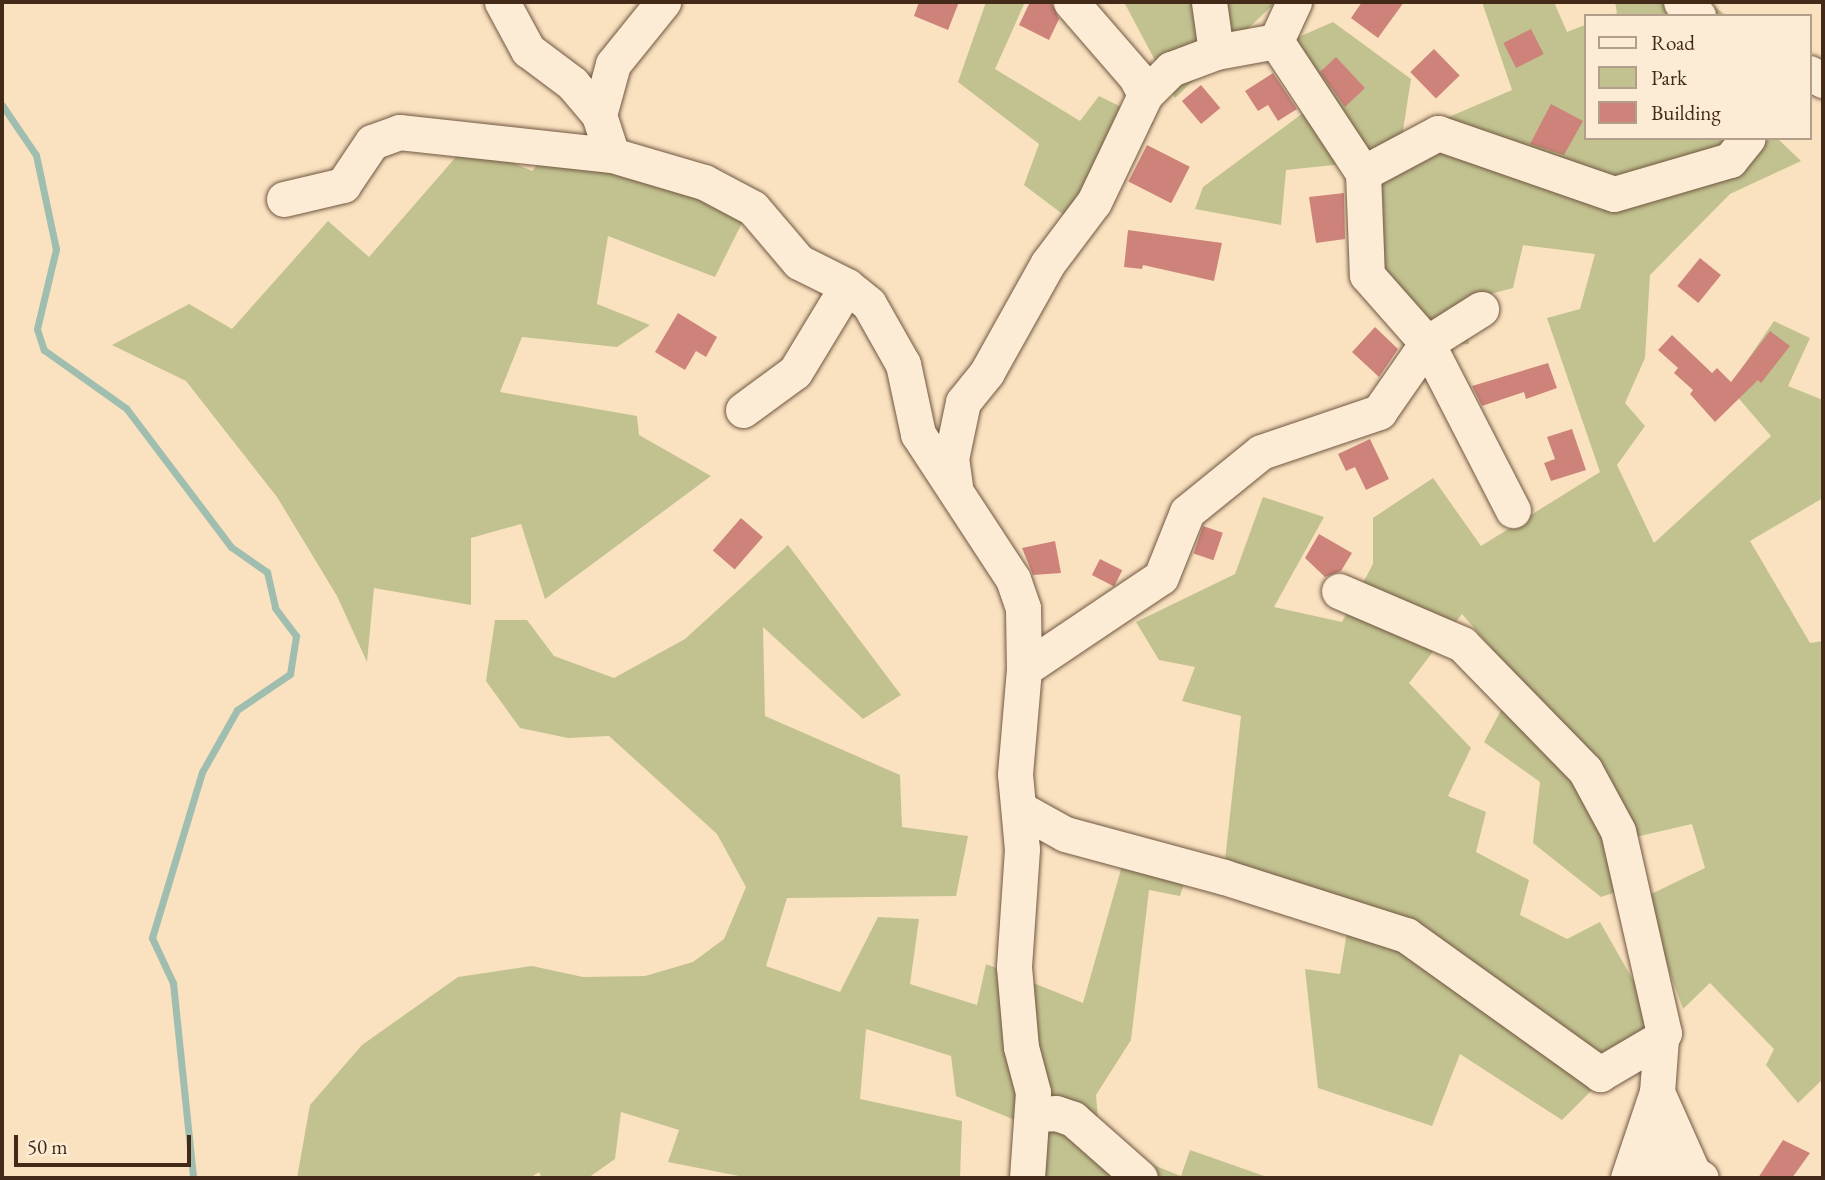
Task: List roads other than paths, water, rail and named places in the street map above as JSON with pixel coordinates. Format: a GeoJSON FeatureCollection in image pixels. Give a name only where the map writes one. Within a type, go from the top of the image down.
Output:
{"type":"FeatureCollection","features":[{"type":"Feature","properties":{"kind":"street"},"geometry":{"type":"LineString","coordinates":[[502,2],[528,50],[572,83],[599,116],[612,155]]}},
{"type":"Feature","properties":{"kind":"street"},"geometry":{"type":"LineString","coordinates":[[599,116],[613,64],[663,2]]}},
{"type":"Feature","properties":{"kind":"street"},"geometry":{"type":"LineString","coordinates":[[1070,2],[1136,77],[1145,95]]}},
{"type":"Feature","properties":{"kind":"street"},"geometry":{"type":"LineString","coordinates":[[1209,2],[1216,52]]}},
{"type":"Feature","properties":{"kind":"street"},"geometry":{"type":"LineString","coordinates":[[1276,41],[1294,2]]}},
{"type":"Feature","properties":{"kind":"street"},"geometry":{"type":"LineString","coordinates":[[1681,2],[1696,14]]}},
{"type":"Feature","properties":{"kind":"street"},"geometry":{"type":"LineString","coordinates":[[955,486],[951,459],[963,402],[987,372],[1048,263],[1094,202],[1145,95],[1171,69],[1216,52],[1276,41]]}},
{"type":"Feature","properties":{"kind":"street"},"geometry":{"type":"LineString","coordinates":[[1276,41],[1363,173],[1367,275],[1427,343],[1513,510]]}},
{"type":"Feature","properties":{"kind":"street"},"geometry":{"type":"LineString","coordinates":[[284,200],[343,185],[372,142],[399,132],[612,155],[704,182],[752,208],[799,262],[847,286],[869,304],[890,336],[903,364],[912,421],[1013,579],[1023,608],[1024,669],[1015,774],[1022,849],[1014,967],[1033,1114],[1027,1178]]}},
{"type":"Feature","properties":{"kind":"street"},"geometry":{"type":"LineString","coordinates":[[1363,173],[1438,132],[1614,194],[1730,160],[1746,140]]}},
{"type":"Feature","properties":{"kind":"street"},"geometry":{"type":"LineString","coordinates":[[743,410],[795,372],[847,286]]}},
{"type":"Feature","properties":{"kind":"street"},"geometry":{"type":"LineString","coordinates":[[1024,669],[1161,578],[1188,512],[1261,452],[1379,412],[1427,343],[1481,309]]}},
{"type":"Feature","properties":{"kind":"street"},"geometry":{"type":"LineString","coordinates":[[1339,591],[1462,644],[1585,770],[1618,831],[1664,1032],[1661,1038],[1657,1092],[1658,1178]]}},
{"type":"Feature","properties":{"kind":"street"},"geometry":{"type":"LineString","coordinates":[[1020,808],[1065,834],[1224,877],[1406,935],[1600,1073],[1661,1038]]}},
{"type":"Feature","properties":{"kind":"street"},"geometry":{"type":"LineString","coordinates":[[1628,1178],[1657,1092]]}},
{"type":"Feature","properties":{"kind":"street"},"geometry":{"type":"LineString","coordinates":[[1657,1092],[1693,1173],[1701,1178]]}},
{"type":"Feature","properties":{"kind":"street"},"geometry":{"type":"LineString","coordinates":[[1033,1114],[1056,1113],[1073,1119],[1139,1178]]}},
{"type":"Feature","properties":{"kind":"waterway"},"geometry":{"type":"LineString","coordinates":[[2,105],[36,155],[56,249],[37,329],[44,350],[126,408],[231,547],[267,572],[275,608],[296,636],[290,674],[237,710],[202,772],[152,938],[173,983],[193,1178]]}}]}
